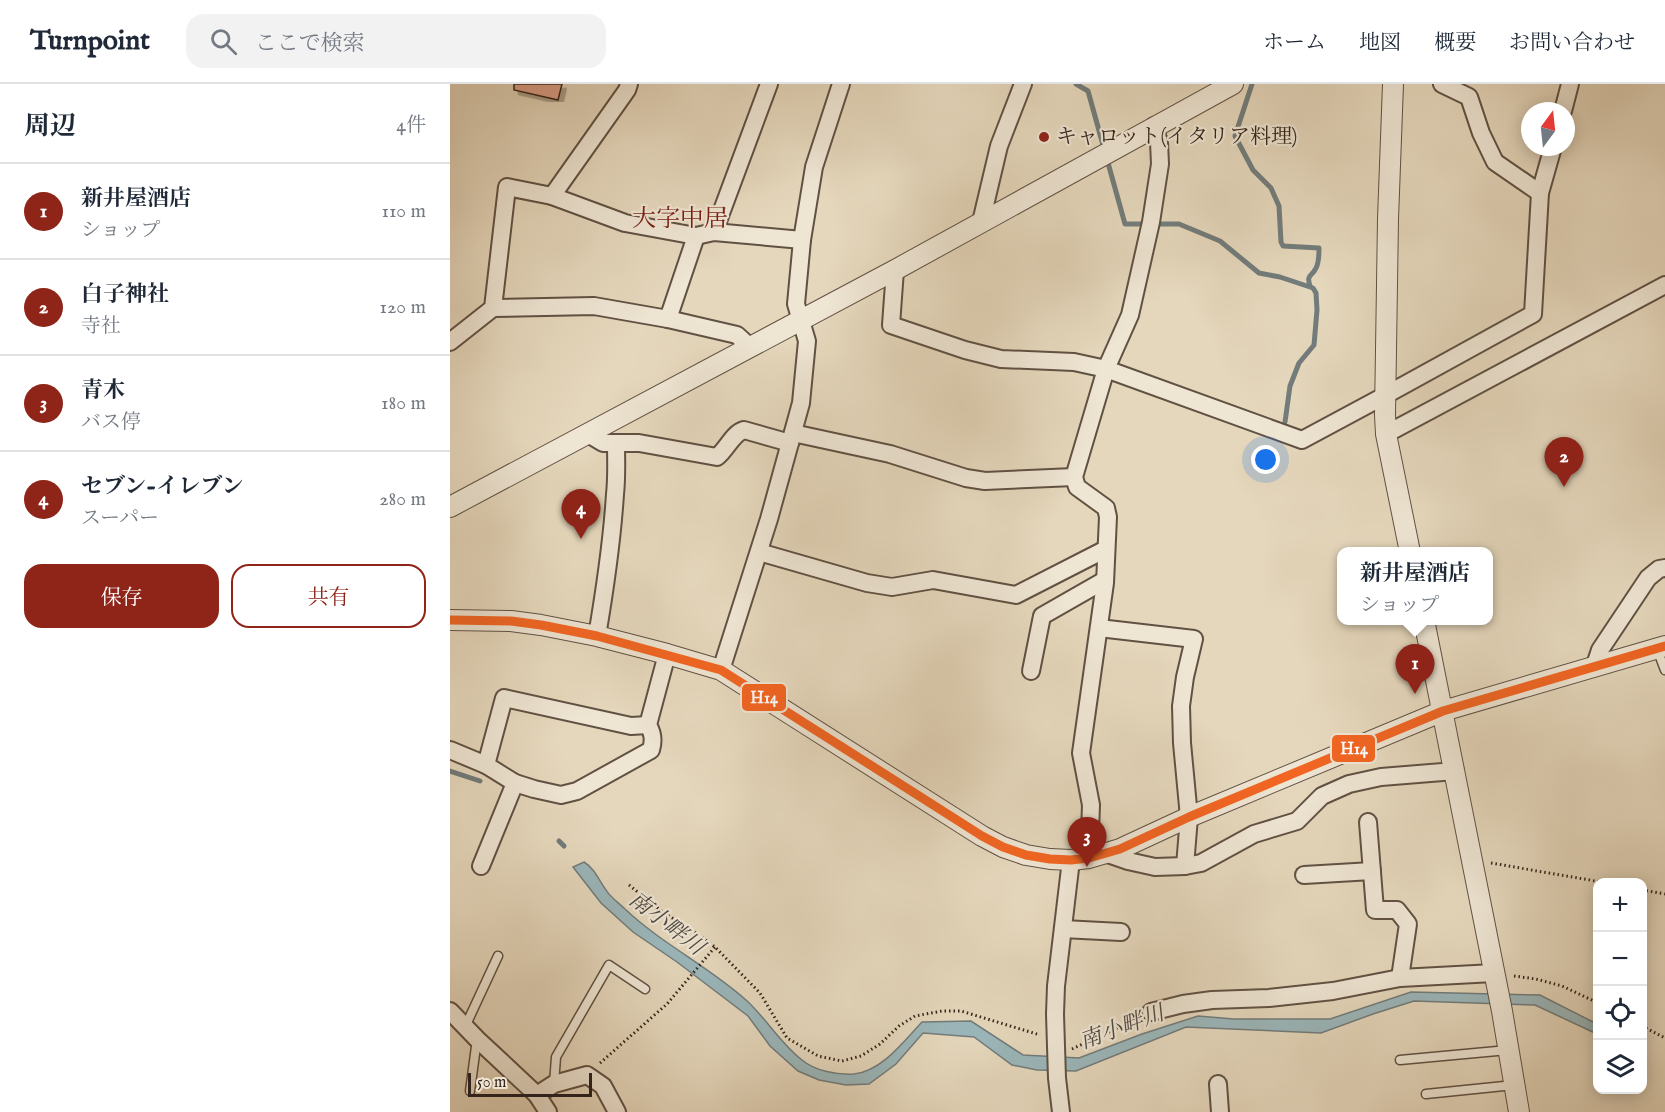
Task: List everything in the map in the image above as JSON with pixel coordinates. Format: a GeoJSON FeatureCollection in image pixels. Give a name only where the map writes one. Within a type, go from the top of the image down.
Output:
{"type":"FeatureCollection","features":[{"type":"Feature","properties":{"kind":"street"},"geometry":{"type":"LineString","coordinates":[[552,196],[630,84]]}},
{"type":"Feature","properties":{"kind":"street"},"geometry":{"type":"LineString","coordinates":[[714,232],[769,84]]}},
{"type":"Feature","properties":{"kind":"street"},"geometry":{"type":"LineString","coordinates":[[721,670],[759,552],[801,404],[807,340],[796,304],[802,240],[814,167],[841,84]]}},
{"type":"Feature","properties":{"kind":"street"},"geometry":{"type":"LineString","coordinates":[[450,507],[895,270],[1233,84]]}},
{"type":"Feature","properties":{"kind":"street"},"geometry":{"type":"LineString","coordinates":[[1393,84],[1384,396],[1386,434],[1409,547]]}},
{"type":"Feature","properties":{"kind":"street"},"geometry":{"type":"LineString","coordinates":[[1442,84],[1469,97],[1481,133],[1495,162],[1540,192]]}},
{"type":"Feature","properties":{"kind":"street"},"geometry":{"type":"LineString","coordinates":[[1565,102],[1570,84]]}},
{"type":"Feature","properties":{"kind":"street"},"geometry":{"type":"LineString","coordinates":[[981,222],[999,146],[1017,86]]}},
{"type":"Feature","properties":{"kind":"street"},"geometry":{"type":"LineString","coordinates":[[1060,1112],[1056,1051],[1056,986],[1063,929],[1088,857],[1091,805],[1082,753],[1105,580],[1108,517],[1106,508],[1077,487],[1074,477],[1106,369],[1130,315],[1151,222],[1160,164],[1159,142],[1154,126]]}},
{"type":"Feature","properties":{"kind":"street"},"geometry":{"type":"LineString","coordinates":[[895,270],[891,325],[965,350],[1001,359],[1074,362],[1106,369],[1302,440],[1533,314],[1540,192],[1550,156]]}},
{"type":"Feature","properties":{"kind":"street"},"geometry":{"type":"LineString","coordinates":[[493,308],[507,187],[552,196],[626,223],[696,236],[714,232],[802,240]]}},
{"type":"Feature","properties":{"kind":"street"},"geometry":{"type":"LineString","coordinates":[[668,320],[696,236]]}},
{"type":"Feature","properties":{"kind":"street"},"geometry":{"type":"LineString","coordinates":[[1386,434],[1665,285]]}},
{"type":"Feature","properties":{"kind":"street"},"geometry":{"type":"LineString","coordinates":[[450,342],[493,308],[594,306],[737,335],[749,346]]}},
{"type":"Feature","properties":{"kind":"street"},"geometry":{"type":"LineString","coordinates":[[588,434],[603,443],[639,443],[717,457],[738,431],[744,430],[890,454],[966,478],[985,481],[1074,477]]}},
{"type":"Feature","properties":{"kind":"street"},"geometry":{"type":"LineString","coordinates":[[597,636],[614,511],[616,443]]}},
{"type":"Feature","properties":{"kind":"street"},"geometry":{"type":"LineString","coordinates":[[759,552],[867,583],[892,586],[933,580],[1016,595],[1107,549]]}},
{"type":"Feature","properties":{"kind":"street"},"geometry":{"type":"LineString","coordinates":[[1595,665],[1600,650],[1648,578],[1659,569],[1665,568]]}},
{"type":"Feature","properties":{"kind":"street"},"geometry":{"type":"LineString","coordinates":[[1031,671],[1042,616],[1105,580]]}},
{"type":"Feature","properties":{"kind":"street"},"geometry":{"type":"LineString","coordinates":[[450,620],[511,621],[541,625],[597,636],[721,670],[982,836],[1026,855],[1050,860],[1088,857],[1120,849],[1189,817],[1443,711],[1661,647]]}},
{"type":"Feature","properties":{"kind":"street"},"geometry":{"type":"LineString","coordinates":[[1425,625],[1502,1011],[1519,1112]]}},
{"type":"Feature","properties":{"kind":"street"},"geometry":{"type":"LineString","coordinates":[[1099,628],[1194,639],[1181,706],[1189,817],[1185,867]]}},
{"type":"Feature","properties":{"kind":"street"},"geometry":{"type":"LineString","coordinates":[[450,750],[486,765],[515,783],[561,795],[578,791],[651,750],[652,732],[648,725],[667,654]]}},
{"type":"Feature","properties":{"kind":"street"},"geometry":{"type":"LineString","coordinates":[[486,765],[504,698],[631,726],[648,725]]}},
{"type":"Feature","properties":{"kind":"street"},"geometry":{"type":"LineString","coordinates":[[1088,857],[1128,861],[1155,867],[1185,867],[1200,863],[1254,834],[1297,821],[1322,796],[1349,784],[1381,777],[1455,771]]}},
{"type":"Feature","properties":{"kind":"street"},"geometry":{"type":"LineString","coordinates":[[482,866],[515,783]]}},
{"type":"Feature","properties":{"kind":"street"},"geometry":{"type":"LineString","coordinates":[[1368,822],[1375,910],[1397,910],[1408,924],[1400,978]]}},
{"type":"Feature","properties":{"kind":"street"},"geometry":{"type":"LineString","coordinates":[[1304,875],[1372,871]]}},
{"type":"Feature","properties":{"kind":"street"},"geometry":{"type":"LineString","coordinates":[[1063,929],[1121,932]]}},
{"type":"Feature","properties":{"kind":"street"},"geometry":{"type":"LineString","coordinates":[[1151,1012],[1212,1000],[1269,998],[1333,991],[1400,978],[1495,978]]}},
{"type":"Feature","properties":{"kind":"street"},"geometry":{"type":"LineString","coordinates":[[450,1011],[537,1095],[548,1112]]}},
{"type":"Feature","properties":{"kind":"street"},"geometry":{"type":"LineString","coordinates":[[537,1095],[554,1084],[587,1075],[603,1086],[617,1112]]}},
{"type":"Feature","properties":{"kind":"street"},"geometry":{"type":"LineString","coordinates":[[1218,1084],[1220,1112]]}},
{"type":"Feature","properties":{"kind":"lane"},"geometry":{"type":"LineString","coordinates":[[1661,647],[1665,670]]}},
{"type":"Feature","properties":{"kind":"lane"},"geometry":{"type":"LineString","coordinates":[[465,1027],[498,956]]}},
{"type":"Feature","properties":{"kind":"lane"},"geometry":{"type":"LineString","coordinates":[[554,1084],[556,1058],[609,965],[645,989]]}},
{"type":"Feature","properties":{"kind":"lane"},"geometry":{"type":"LineString","coordinates":[[470,1091],[477,1039]]}},
{"type":"Feature","properties":{"kind":"lane"},"geometry":{"type":"LineString","coordinates":[[1400,1059],[1508,1050]]}},
{"type":"Feature","properties":{"kind":"lane"},"geometry":{"type":"LineString","coordinates":[[1426,1094],[1514,1085]]}},
{"type":"Feature","properties":{"kind":"path"},"geometry":{"type":"LineString","coordinates":[[1471,860],[1593,881]]}},
{"type":"Feature","properties":{"kind":"path"},"geometry":{"type":"LineString","coordinates":[[629,885],[714,948],[760,993],[787,1038],[818,1056],[842,1061],[861,1056],[915,1016],[942,1011],[961,1011],[1056,1051],[1081,1046],[1151,1012]]}},
{"type":"Feature","properties":{"kind":"path"},"geometry":{"type":"LineString","coordinates":[[1647,891],[1665,894]]}},
{"type":"Feature","properties":{"kind":"path"},"geometry":{"type":"LineString","coordinates":[[587,1075],[667,1004],[714,948]]}},
{"type":"Feature","properties":{"kind":"path"},"geometry":{"type":"LineString","coordinates":[[1495,978],[1536,979],[1562,986],[1593,1001]]}},
{"type":"Feature","properties":{"kind":"path"},"geometry":{"type":"LineString","coordinates":[[1647,1029],[1665,1038]]}},
{"type":"Feature","properties":{"kind":"water"},"geometry":{"type":"Polygon","coordinates":[[[584,862],[588,865],[608,893],[639,922],[746,1000],[802,1060],[820,1070],[834,1073],[854,1074],[874,1067],[892,1054],[922,1022],[971,1021],[1023,1055],[1079,1058],[1198,1016],[1234,1019],[1330,1019],[1411,992],[1540,995],[1593,1022],[1593,1032],[1535,1005],[1414,1001],[1321,1033],[1186,1027],[1076,1071],[1037,1070],[1012,1065],[974,1037],[923,1033],[896,1064],[869,1084],[846,1085],[819,1080],[798,1071],[770,1046],[748,1016],[633,932],[601,903],[573,867],[584,862]]]}},
{"type":"Feature","properties":{"kind":"building"},"geometry":{"type":"Polygon","coordinates":[[[514,84],[562,84],[558,100],[514,90],[514,84]]]}},
{"type":"Feature","properties":{"kind":"waterway"},"geometry":{"type":"LineString","coordinates":[[1076,84],[1088,91],[1125,224],[1179,224],[1220,241],[1259,273],[1313,288],[1316,293],[1317,310],[1314,345],[1299,363],[1290,386],[1285,422]]}},
{"type":"Feature","properties":{"kind":"waterway"},"geometry":{"type":"LineString","coordinates":[[1252,84],[1235,136],[1253,170],[1271,188],[1279,206],[1283,246],[1319,248],[1317,266],[1309,277],[1310,286]]}},
{"type":"Feature","properties":{"kind":"waterway","name":"南小畔川"},"geometry":{"type":"LineString","coordinates":[[450,771],[480,781]]}},
{"type":"Feature","properties":{"kind":"waterway","name":"南小畔川"},"geometry":{"type":"LineString","coordinates":[[559,841],[564,846]]}},
{"type":"Feature","properties":{"kind":"transit line","name":"H14"},"geometry":{"type":"LineString","coordinates":[[450,620],[511,621],[541,625],[597,636],[721,670],[982,836],[1026,855],[1071,860],[1089,858],[1120,849],[1189,817],[1443,711],[1665,646]]}},
{"type":"Feature","properties":{"kind":"place","name":"キャロット(イタリア料理)"},"geometry":{"type":"Point","coordinates":[1044,137]}},
{"type":"Feature","properties":{"kind":"place","name":"白子神社"},"geometry":{"type":"Point","coordinates":[1564,487]}},
{"type":"Feature","properties":{"kind":"place","name":"セブン-イレブン"},"geometry":{"type":"Point","coordinates":[581,539]}},
{"type":"Feature","properties":{"kind":"place","name":"新井屋酒店"},"geometry":{"type":"Point","coordinates":[1415,694]}},
{"type":"Feature","properties":{"kind":"place","name":"青木"},"geometry":{"type":"Point","coordinates":[1087,867]}},
{"type":"Feature","properties":{"kind":"district","name":"大字中居"},"geometry":{"type":"Point","coordinates":[680,219]}}]}
